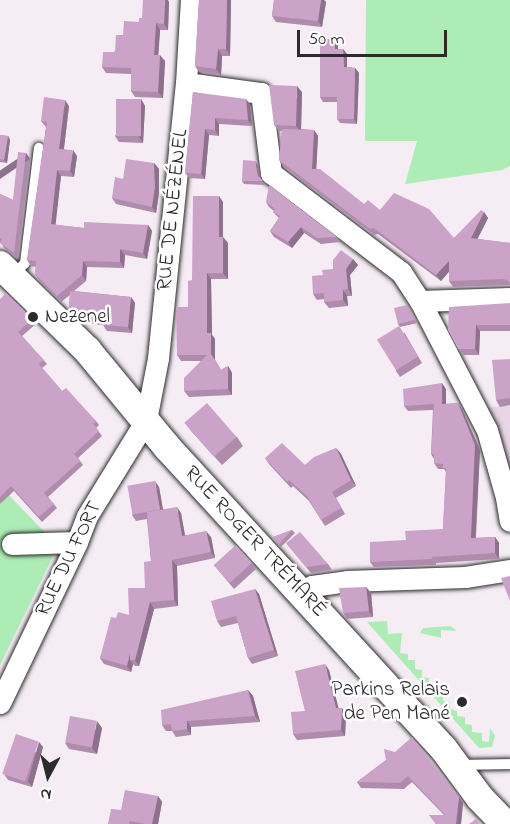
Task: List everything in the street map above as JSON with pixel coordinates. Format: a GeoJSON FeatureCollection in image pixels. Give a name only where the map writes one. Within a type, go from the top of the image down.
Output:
{"type":"FeatureCollection","features":[{"type":"Feature","properties":{"kind":"street","name":"RUE DE NÉZÉNEL"},"geometry":{"type":"LineString","coordinates":[[146,420],[158,358],[186,83],[191,0]]}},
{"type":"Feature","properties":{"kind":"street"},"geometry":{"type":"LineString","coordinates":[[186,83],[261,93],[271,172],[401,272],[420,301],[487,430],[506,497],[510,521]]}},
{"type":"Feature","properties":{"kind":"street","name":"RUE ROGER TRÉMARÉ"},"geometry":{"type":"LineString","coordinates":[[6,271],[87,350],[167,447],[456,765],[480,798],[505,824]]}},
{"type":"Feature","properties":{"kind":"street"},"geometry":{"type":"LineString","coordinates":[[420,301],[510,298]]}},
{"type":"Feature","properties":{"kind":"street","name":"RUE DU FORT"},"geometry":{"type":"LineString","coordinates":[[0,703],[77,542],[87,516],[146,420]]}},
{"type":"Feature","properties":{"kind":"street"},"geometry":{"type":"LineString","coordinates":[[12,544],[77,542]]}},
{"type":"Feature","properties":{"kind":"street"},"geometry":{"type":"LineString","coordinates":[[300,592],[312,585],[347,581],[465,577],[510,570]]}},
{"type":"Feature","properties":{"kind":"lane"},"geometry":{"type":"LineString","coordinates":[[6,271],[25,263],[39,148]]}},
{"type":"Feature","properties":{"kind":"lane"},"geometry":{"type":"LineString","coordinates":[[456,765],[510,764]]}},
{"type":"Feature","properties":{"kind":"shaded area"},"geometry":{"type":"Polygon","coordinates":[[[510,405],[510,513],[483,408],[510,405]]]}},
{"type":"Feature","properties":{"kind":"green space"},"geometry":{"type":"Polygon","coordinates":[[[366,0],[510,0],[510,166],[502,170],[405,184],[417,141],[365,141],[366,0]]]}},
{"type":"Feature","properties":{"kind":"green space"},"geometry":{"type":"Polygon","coordinates":[[[0,486],[58,546],[0,665],[0,486]]]}},
{"type":"Feature","properties":{"kind":"green space"},"geometry":{"type":"Polygon","coordinates":[[[387,621],[388,634],[402,633],[400,653],[408,654],[408,660],[415,660],[415,669],[422,670],[422,677],[429,678],[429,685],[436,686],[435,693],[443,694],[443,701],[450,702],[450,709],[457,711],[457,716],[465,717],[465,724],[472,725],[472,732],[482,733],[482,741],[489,742],[490,728],[495,736],[492,747],[479,748],[367,622],[387,621]]]}},
{"type":"Feature","properties":{"kind":"green space"},"geometry":{"type":"Polygon","coordinates":[[[450,626],[457,631],[441,630],[441,638],[420,633],[423,628],[450,626]]]}},
{"type":"Feature","properties":{"kind":"building"},"geometry":{"type":"Polygon","coordinates":[[[143,0],[165,0],[164,24],[156,23],[154,55],[160,55],[158,92],[131,91],[131,68],[102,67],[103,52],[115,52],[116,35],[123,35],[124,21],[139,22],[139,18],[142,18],[143,0]]]}},
{"type":"Feature","properties":{"kind":"building"},"geometry":{"type":"Polygon","coordinates":[[[199,0],[227,0],[226,49],[218,49],[216,69],[195,66],[199,0]]]}},
{"type":"Feature","properties":{"kind":"building"},"geometry":{"type":"Polygon","coordinates":[[[274,0],[321,0],[318,21],[272,16],[274,0]]]}},
{"type":"Feature","properties":{"kind":"building"},"geometry":{"type":"Polygon","coordinates":[[[320,39],[335,39],[335,49],[343,49],[344,67],[355,68],[354,119],[337,119],[337,97],[320,97],[320,39]]]}},
{"type":"Feature","properties":{"kind":"building"},"geometry":{"type":"Polygon","coordinates":[[[269,85],[297,86],[296,126],[274,125],[269,85]]]}},
{"type":"Feature","properties":{"kind":"building"},"geometry":{"type":"Polygon","coordinates":[[[193,92],[246,99],[248,120],[215,118],[215,130],[205,129],[201,174],[185,173],[193,92]]]}},
{"type":"Feature","properties":{"kind":"building"},"geometry":{"type":"Polygon","coordinates":[[[44,97],[65,100],[59,149],[73,150],[70,171],[57,170],[51,224],[84,228],[84,222],[148,225],[143,253],[120,249],[120,262],[83,261],[82,275],[57,296],[35,274],[36,261],[27,260],[47,122],[41,121],[44,97]]]}},
{"type":"Feature","properties":{"kind":"building"},"geometry":{"type":"Polygon","coordinates":[[[116,99],[141,99],[141,136],[116,136],[116,99]]]}},
{"type":"Feature","properties":{"kind":"building"},"geometry":{"type":"Polygon","coordinates":[[[282,129],[314,130],[312,169],[320,169],[364,204],[368,200],[380,210],[394,193],[429,209],[454,238],[481,210],[484,212],[471,238],[510,243],[510,282],[505,279],[449,281],[449,261],[436,275],[374,228],[370,229],[279,160],[282,129]]]}},
{"type":"Feature","properties":{"kind":"building"},"geometry":{"type":"Polygon","coordinates":[[[0,135],[8,136],[4,160],[0,159],[0,135]]]}},
{"type":"Feature","properties":{"kind":"building"},"geometry":{"type":"Polygon","coordinates":[[[18,152],[26,153],[14,253],[0,243],[2,239],[0,238],[0,194],[13,200],[18,152]]]}},
{"type":"Feature","properties":{"kind":"building"},"geometry":{"type":"Polygon","coordinates":[[[126,159],[154,163],[155,187],[152,207],[112,198],[115,177],[123,179],[126,159]]]}},
{"type":"Feature","properties":{"kind":"building"},"geometry":{"type":"Polygon","coordinates":[[[243,160],[255,161],[258,176],[263,181],[242,181],[243,160]]]}},
{"type":"Feature","properties":{"kind":"building"},"geometry":{"type":"Polygon","coordinates":[[[269,185],[337,237],[317,238],[301,227],[288,242],[270,231],[280,216],[273,212],[275,209],[266,202],[269,185]]]}},
{"type":"Feature","properties":{"kind":"building"},"geometry":{"type":"Polygon","coordinates":[[[193,196],[219,196],[219,237],[223,237],[223,273],[207,273],[207,333],[211,333],[211,354],[221,370],[228,366],[228,389],[184,391],[184,378],[207,355],[177,355],[176,307],[188,307],[188,281],[192,280],[193,196]]]}},
{"type":"Feature","properties":{"kind":"building"},"geometry":{"type":"Polygon","coordinates":[[[341,250],[353,259],[346,269],[348,289],[343,290],[343,300],[324,302],[324,293],[313,294],[312,276],[323,275],[322,270],[333,269],[333,260],[341,250]]]}},
{"type":"Feature","properties":{"kind":"building"},"geometry":{"type":"Polygon","coordinates":[[[70,291],[131,297],[128,327],[103,325],[103,320],[79,317],[69,307],[70,291]]]}},
{"type":"Feature","properties":{"kind":"building"},"geometry":{"type":"Polygon","coordinates":[[[6,293],[33,319],[18,332],[44,360],[39,364],[62,391],[66,388],[96,421],[93,424],[99,431],[74,454],[80,461],[44,493],[54,504],[39,517],[11,486],[0,497],[0,299],[6,293]]]}},
{"type":"Feature","properties":{"kind":"building"},"geometry":{"type":"Polygon","coordinates":[[[510,303],[510,325],[476,325],[475,349],[458,349],[448,330],[449,307],[510,303]]]}},
{"type":"Feature","properties":{"kind":"building"},"geometry":{"type":"Polygon","coordinates":[[[407,305],[415,320],[398,324],[394,308],[407,305]]]}},
{"type":"Feature","properties":{"kind":"building"},"geometry":{"type":"Polygon","coordinates":[[[399,326],[418,357],[396,370],[377,340],[399,326]]]}},
{"type":"Feature","properties":{"kind":"building"},"geometry":{"type":"Polygon","coordinates":[[[510,359],[510,398],[496,400],[492,360],[510,359]]]}},
{"type":"Feature","properties":{"kind":"building"},"geometry":{"type":"Polygon","coordinates":[[[442,383],[442,404],[458,403],[475,445],[471,538],[495,537],[495,553],[370,562],[370,542],[406,540],[405,531],[443,529],[446,468],[443,468],[443,464],[434,463],[434,454],[431,454],[434,404],[404,406],[403,389],[442,383]]]}},
{"type":"Feature","properties":{"kind":"building"},"geometry":{"type":"Polygon","coordinates":[[[207,403],[237,437],[214,457],[184,423],[207,403]]]}},
{"type":"Feature","properties":{"kind":"building"},"geometry":{"type":"Polygon","coordinates":[[[282,443],[305,465],[314,457],[336,448],[351,480],[332,492],[341,508],[321,520],[307,496],[289,480],[287,482],[265,458],[282,443]]]}},
{"type":"Feature","properties":{"kind":"building"},"geometry":{"type":"Polygon","coordinates":[[[155,481],[160,510],[132,514],[127,486],[155,481]]]}},
{"type":"Feature","properties":{"kind":"building"},"geometry":{"type":"Polygon","coordinates":[[[177,507],[182,536],[206,531],[211,552],[172,560],[174,600],[150,602],[135,660],[130,660],[130,653],[127,666],[100,658],[111,617],[116,618],[118,612],[129,615],[128,588],[145,588],[144,562],[151,561],[147,512],[177,507]]]}},
{"type":"Feature","properties":{"kind":"building"},"geometry":{"type":"Polygon","coordinates":[[[292,530],[279,544],[273,537],[292,530]]]}},
{"type":"Feature","properties":{"kind":"building"},"geometry":{"type":"Polygon","coordinates":[[[300,532],[328,564],[306,567],[286,543],[300,532]]]}},
{"type":"Feature","properties":{"kind":"building"},"geometry":{"type":"Polygon","coordinates":[[[236,545],[252,563],[230,583],[214,565],[236,545]]]}},
{"type":"Feature","properties":{"kind":"building"},"geometry":{"type":"Polygon","coordinates":[[[510,576],[510,601],[501,578],[510,576]]]}},
{"type":"Feature","properties":{"kind":"building"},"geometry":{"type":"Polygon","coordinates":[[[366,587],[369,611],[343,613],[339,588],[366,587]]]}},
{"type":"Feature","properties":{"kind":"building"},"geometry":{"type":"Polygon","coordinates":[[[255,589],[274,650],[248,658],[236,616],[217,621],[211,601],[255,589]]]}},
{"type":"Feature","properties":{"kind":"building"},"geometry":{"type":"Polygon","coordinates":[[[325,664],[336,708],[342,708],[341,730],[293,734],[291,712],[305,711],[295,671],[325,664]]]}},
{"type":"Feature","properties":{"kind":"building"},"geometry":{"type":"Polygon","coordinates":[[[248,690],[255,716],[187,721],[187,729],[172,731],[171,724],[162,725],[161,710],[248,690]]]}},
{"type":"Feature","properties":{"kind":"building"},"geometry":{"type":"Polygon","coordinates":[[[70,716],[97,721],[92,747],[65,743],[70,716]]]}},
{"type":"Feature","properties":{"kind":"building"},"geometry":{"type":"Polygon","coordinates":[[[16,734],[39,742],[25,782],[2,774],[16,734]]]}},
{"type":"Feature","properties":{"kind":"building"},"geometry":{"type":"Polygon","coordinates":[[[412,737],[459,797],[456,824],[437,824],[429,815],[445,815],[408,776],[400,783],[357,782],[386,760],[384,749],[395,752],[412,737]]]}},
{"type":"Feature","properties":{"kind":"building"},"geometry":{"type":"Polygon","coordinates":[[[125,790],[158,796],[152,824],[130,821],[129,824],[108,824],[111,809],[121,810],[125,790]]]}},
{"type":"Feature","properties":{"kind":"building"},"geometry":{"type":"Polygon","coordinates":[[[476,819],[480,824],[469,824],[476,819]]]}},
{"type":"Feature","properties":{"kind":"place","name":"Nezenel"},"geometry":{"type":"Point","coordinates":[33,317]}},
{"type":"Feature","properties":{"kind":"place","name":"Parkins Relais de Pen Mané"},"geometry":{"type":"Point","coordinates":[462,702]}}]}
